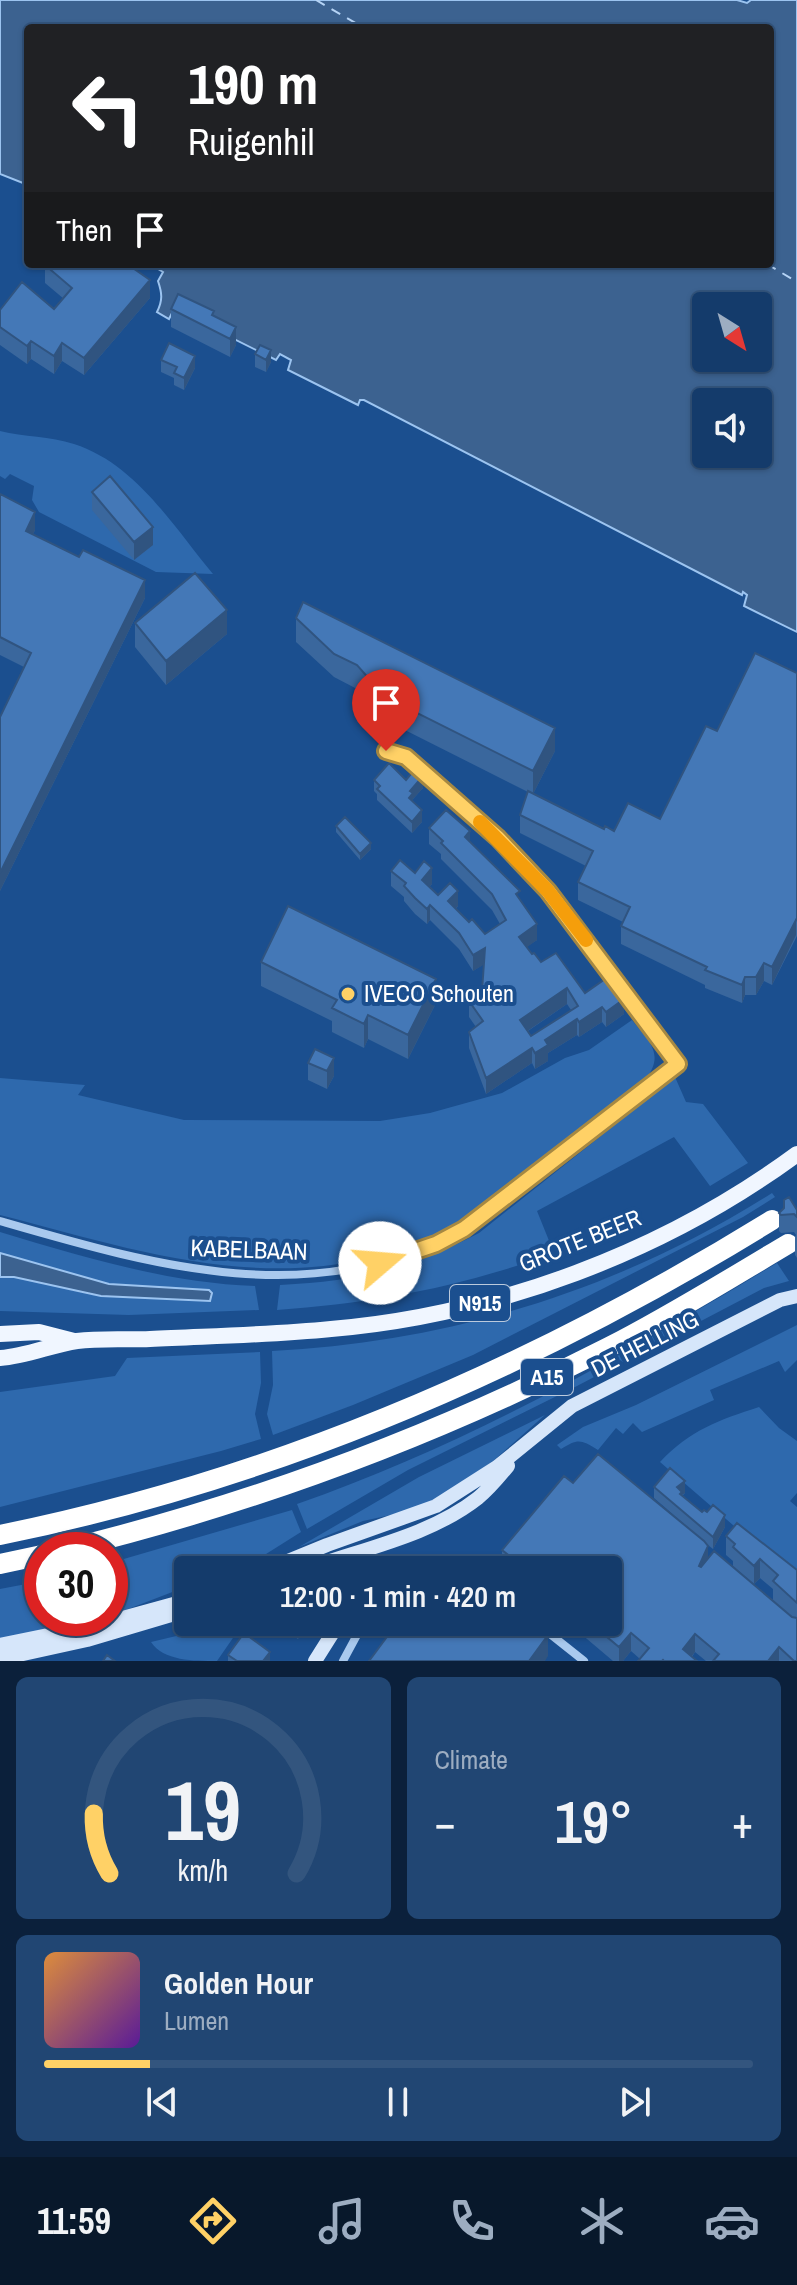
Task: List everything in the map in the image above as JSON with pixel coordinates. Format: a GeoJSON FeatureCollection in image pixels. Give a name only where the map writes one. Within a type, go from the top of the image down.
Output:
{"type":"FeatureCollection","features":[{"type":"Feature","properties":{"kind":"highway","name":"A15"},"geometry":{"type":"LineString","coordinates":[[0,1535],[195,1487],[427,1402],[552,1344],[646,1294],[772,1220]]}},
{"type":"Feature","properties":{"kind":"highway","name":"A15"},"geometry":{"type":"LineString","coordinates":[[128,1534],[283,1487],[386,1449],[537,1382],[659,1320],[788,1244]]}},
{"type":"Feature","properties":{"kind":"highway"},"geometry":{"type":"LineString","coordinates":[[0,1564],[24,1559]]}},
{"type":"Feature","properties":{"kind":"main road","name":"GROTE BEER"},"geometry":{"type":"LineString","coordinates":[[0,1358],[43,1351],[76,1341],[334,1329],[483,1302],[579,1271],[625,1252],[715,1206],[797,1154]]}},
{"type":"Feature","properties":{"kind":"main road","name":"GROTE BEER"},"geometry":{"type":"LineString","coordinates":[[0,1334],[39,1332],[76,1341]]}},
{"type":"Feature","properties":{"kind":"street","name":"KABELBAAN"},"geometry":{"type":"LineString","coordinates":[[0,1221],[112,1253],[202,1271],[266,1275],[311,1273],[380,1263],[436,1244],[464,1229],[678,1064],[548,891],[498,838],[406,757],[386,751]]}},
{"type":"Feature","properties":{"kind":"street","name":"DE HELLING"},"geometry":{"type":"LineString","coordinates":[[356,1556],[421,1530],[477,1498],[523,1447],[572,1406],[780,1300],[797,1296]]}},
{"type":"Feature","properties":{"kind":"street","name":"DE HELLING"},"geometry":{"type":"LineString","coordinates":[[300,1556],[436,1506],[523,1447]]}},
{"type":"Feature","properties":{"kind":"street"},"geometry":{"type":"LineString","coordinates":[[327,1545],[330,1556]]}},
{"type":"Feature","properties":{"kind":"street"},"geometry":{"type":"LineString","coordinates":[[0,1645],[97,1625],[174,1604]]}},
{"type":"Feature","properties":{"kind":"street"},"geometry":{"type":"LineString","coordinates":[[0,1659],[87,1640],[174,1614]]}},
{"type":"Feature","properties":{"kind":"street"},"geometry":{"type":"LineString","coordinates":[[319,1659],[331,1636]]}},
{"type":"Feature","properties":{"kind":"street"},"geometry":{"type":"LineString","coordinates":[[343,1661],[356,1636]]}},
{"type":"Feature","properties":{"kind":"street"},"geometry":{"type":"LineString","coordinates":[[552,1636],[580,1660]]}},
{"type":"Feature","properties":{"kind":"shaded area"},"geometry":{"type":"Polygon","coordinates":[[[0,0],[737,0],[747,3],[751,0],[797,0],[797,632],[744,606],[747,595],[743,592],[742,595],[364,400],[360,400],[358,405],[288,370],[291,360],[280,354],[276,360],[174,309],[169,319],[157,312],[161,296],[158,281],[163,272],[156,268],[774,268],[774,24],[24,24],[24,183],[0,174],[0,0]]]}},
{"type":"Feature","properties":{"kind":"shaded area"},"geometry":{"type":"Polygon","coordinates":[[[0,431],[74,444],[116,466],[152,498],[213,574],[156,572],[39,512],[32,500],[34,486],[10,474],[5,479],[0,476],[0,431]]]}},
{"type":"Feature","properties":{"kind":"shaded area"},"geometry":{"type":"Polygon","coordinates":[[[632,1020],[649,1041],[654,1055],[652,1070],[646,1079],[517,1185],[462,1222],[418,1245],[322,1266],[229,1266],[137,1250],[0,1215],[0,1078],[85,1085],[78,1095],[184,1120],[380,1121],[430,1113],[502,1093],[565,1058],[589,1050],[632,1020]]]}},
{"type":"Feature","properties":{"kind":"shaded area"},"geometry":{"type":"Polygon","coordinates":[[[675,1077],[686,1102],[703,1104],[748,1163],[710,1186],[674,1137],[537,1211],[554,1253],[417,1292],[277,1310],[280,1285],[358,1277],[406,1265],[479,1233],[675,1077]]]}},
{"type":"Feature","properties":{"kind":"shaded area"},"geometry":{"type":"Polygon","coordinates":[[[772,1193],[775,1197],[743,1217],[473,1355],[273,1435],[267,1414],[273,1385],[272,1351],[339,1346],[404,1336],[532,1305],[595,1283],[655,1257],[715,1227],[772,1193]]]}},
{"type":"Feature","properties":{"kind":"shaded area"},"geometry":{"type":"Polygon","coordinates":[[[0,1232],[158,1274],[255,1286],[259,1310],[129,1315],[0,1311],[0,1277],[108,1284],[0,1253],[0,1232]]]}},
{"type":"Feature","properties":{"kind":"shaded area"},"geometry":{"type":"Polygon","coordinates":[[[0,1253],[109,1284],[209,1290],[212,1293],[210,1301],[101,1296],[14,1277],[0,1277],[0,1253]]]}},
{"type":"Feature","properties":{"kind":"shaded area"},"geometry":{"type":"Polygon","coordinates":[[[777,1263],[789,1281],[764,1288],[408,1470],[307,1529],[297,1504],[422,1455],[543,1396],[661,1332],[777,1263]]]}},
{"type":"Feature","properties":{"kind":"shaded area"},"geometry":{"type":"Polygon","coordinates":[[[797,1325],[797,1360],[785,1372],[779,1361],[710,1390],[714,1400],[642,1432],[633,1423],[623,1434],[616,1428],[598,1450],[579,1442],[561,1449],[557,1445],[583,1427],[636,1405],[797,1325]]]}},
{"type":"Feature","properties":{"kind":"shaded area"},"geometry":{"type":"Polygon","coordinates":[[[260,1352],[261,1383],[255,1414],[261,1439],[0,1507],[0,1392],[115,1376],[127,1358],[260,1352]]]}},
{"type":"Feature","properties":{"kind":"shaded area"},"geometry":{"type":"Polygon","coordinates":[[[759,1407],[797,1441],[797,1493],[790,1501],[797,1507],[797,1570],[792,1576],[660,1462],[682,1442],[706,1427],[759,1407]]]}},
{"type":"Feature","properties":{"kind":"shaded area"},"geometry":{"type":"Polygon","coordinates":[[[545,1415],[492,1462],[434,1500],[409,1511],[363,1521],[299,1547],[419,1477],[545,1415]]]}},
{"type":"Feature","properties":{"kind":"shaded area"},"geometry":{"type":"Polygon","coordinates":[[[292,1510],[301,1532],[261,1556],[174,1556],[174,1591],[128,1609],[128,1558],[292,1510]]]}},
{"type":"Feature","properties":{"kind":"shaded area"},"geometry":{"type":"Polygon","coordinates":[[[24,1584],[24,1634],[0,1639],[0,1589],[24,1584]]]}},
{"type":"Feature","properties":{"kind":"shaded area"},"geometry":{"type":"Polygon","coordinates":[[[176,1636],[234,1636],[217,1661],[171,1656],[151,1642],[176,1636]]]}},
{"type":"Feature","properties":{"kind":"building"},"geometry":{"type":"Polygon","coordinates":[[[49,268],[133,268],[150,280],[84,358],[62,343],[54,356],[31,341],[27,346],[0,327],[0,310],[22,282],[54,309],[72,288],[49,268]]]}},
{"type":"Feature","properties":{"kind":"building"},"geometry":{"type":"Polygon","coordinates":[[[178,294],[214,311],[212,315],[236,327],[230,339],[171,309],[178,294]]]}},
{"type":"Feature","properties":{"kind":"building"},"geometry":{"type":"Polygon","coordinates":[[[169,343],[195,356],[184,378],[174,373],[177,367],[161,360],[169,343]]]}},
{"type":"Feature","properties":{"kind":"building"},"geometry":{"type":"Polygon","coordinates":[[[260,345],[271,350],[266,360],[255,354],[260,345]]]}},
{"type":"Feature","properties":{"kind":"building"},"geometry":{"type":"Polygon","coordinates":[[[110,476],[153,527],[134,542],[92,492],[110,476]]]}},
{"type":"Feature","properties":{"kind":"building"},"geometry":{"type":"Polygon","coordinates":[[[0,494],[35,512],[26,531],[79,557],[83,550],[145,580],[0,873],[0,717],[31,653],[0,637],[0,494]]]}},
{"type":"Feature","properties":{"kind":"building"},"geometry":{"type":"Polygon","coordinates":[[[195,573],[227,610],[166,661],[135,623],[195,573]]]}},
{"type":"Feature","properties":{"kind":"building"},"geometry":{"type":"Polygon","coordinates":[[[303,602],[555,728],[533,771],[385,697],[357,665],[334,654],[296,618],[303,602]]]}},
{"type":"Feature","properties":{"kind":"building"},"geometry":{"type":"Polygon","coordinates":[[[755,653],[797,673],[797,918],[772,967],[764,963],[756,977],[745,977],[742,985],[705,970],[707,967],[621,926],[630,907],[578,882],[593,851],[520,815],[528,791],[604,829],[605,826],[614,831],[628,803],[660,819],[706,726],[717,731],[755,653]]]}},
{"type":"Feature","properties":{"kind":"building"},"geometry":{"type":"Polygon","coordinates":[[[389,763],[406,780],[415,769],[423,776],[410,791],[413,793],[409,798],[422,810],[412,822],[377,789],[380,786],[374,780],[389,763]]]}},
{"type":"Feature","properties":{"kind":"building"},"geometry":{"type":"Polygon","coordinates":[[[446,810],[470,831],[465,837],[520,891],[516,894],[537,924],[519,937],[541,962],[556,953],[585,993],[608,977],[624,999],[606,1012],[602,1007],[579,1022],[577,1019],[545,1040],[548,1045],[535,1053],[532,1048],[486,1078],[469,1032],[483,1021],[469,1001],[482,991],[485,948],[473,955],[459,933],[430,905],[427,909],[404,886],[406,883],[391,871],[400,860],[415,873],[424,861],[432,868],[422,880],[438,895],[450,883],[458,891],[448,901],[469,922],[472,919],[485,934],[506,920],[492,894],[429,828],[446,810]],[[567,988],[520,1020],[531,1036],[578,1006],[567,988]]]}},
{"type":"Feature","properties":{"kind":"building"},"geometry":{"type":"Polygon","coordinates":[[[345,817],[371,843],[360,854],[336,826],[345,817]]]}},
{"type":"Feature","properties":{"kind":"building","name":"IVECO Schouten"},"geometry":{"type":"Polygon","coordinates":[[[288,906],[436,979],[408,1035],[368,1015],[364,1024],[332,1008],[337,1000],[261,962],[288,906]]]}},
{"type":"Feature","properties":{"kind":"building"},"geometry":{"type":"Polygon","coordinates":[[[315,1049],[334,1058],[327,1071],[308,1063],[315,1049]]]}},
{"type":"Feature","properties":{"kind":"building"},"geometry":{"type":"Polygon","coordinates":[[[789,1197],[797,1210],[797,1217],[779,1213],[784,1208],[784,1200],[789,1197]]]}},
{"type":"Feature","properties":{"kind":"building"},"geometry":{"type":"Polygon","coordinates":[[[598,1454],[704,1541],[708,1546],[699,1566],[714,1551],[797,1618],[797,1661],[779,1647],[768,1661],[713,1661],[719,1654],[695,1634],[683,1649],[697,1661],[638,1661],[649,1648],[631,1633],[619,1647],[606,1636],[622,1636],[622,1556],[510,1556],[502,1550],[564,1476],[573,1483],[598,1454]]]}},
{"type":"Feature","properties":{"kind":"building"},"geometry":{"type":"Polygon","coordinates":[[[670,1468],[685,1481],[677,1487],[682,1492],[680,1494],[702,1512],[707,1512],[713,1505],[725,1515],[713,1537],[654,1487],[670,1468]]]}},
{"type":"Feature","properties":{"kind":"building"},"geometry":{"type":"Polygon","coordinates":[[[737,1523],[797,1570],[797,1603],[773,1581],[778,1575],[760,1559],[754,1566],[733,1547],[735,1544],[726,1536],[737,1523]]]}},
{"type":"Feature","properties":{"kind":"building"},"geometry":{"type":"Polygon","coordinates":[[[242,1636],[248,1636],[270,1652],[263,1661],[237,1661],[228,1655],[242,1636]]]}},
{"type":"Feature","properties":{"kind":"building"},"geometry":{"type":"Polygon","coordinates":[[[388,1636],[547,1636],[529,1661],[369,1661],[388,1636]]]}},
{"type":"Feature","properties":{"kind":"ferry route"},"geometry":{"type":"LineString","coordinates":[[316,0],[357,24]]}},
{"type":"Feature","properties":{"kind":"ferry route"},"geometry":{"type":"LineString","coordinates":[[774,268],[797,282]]}},
{"type":"Feature","properties":{"kind":"slow traffic"},"geometry":{"type":"LineString","coordinates":[[480,822],[548,891],[586,940]]}},
{"type":"Feature","properties":{"kind":"place","name":"IVECO Schouten"},"geometry":{"type":"Point","coordinates":[348,994]}},
{"type":"Feature","properties":{"kind":"route"},"geometry":{"type":"LineString","coordinates":[[380,1263],[436,1244],[464,1229],[678,1064],[548,891],[498,838],[406,757],[386,751]]}}]}
